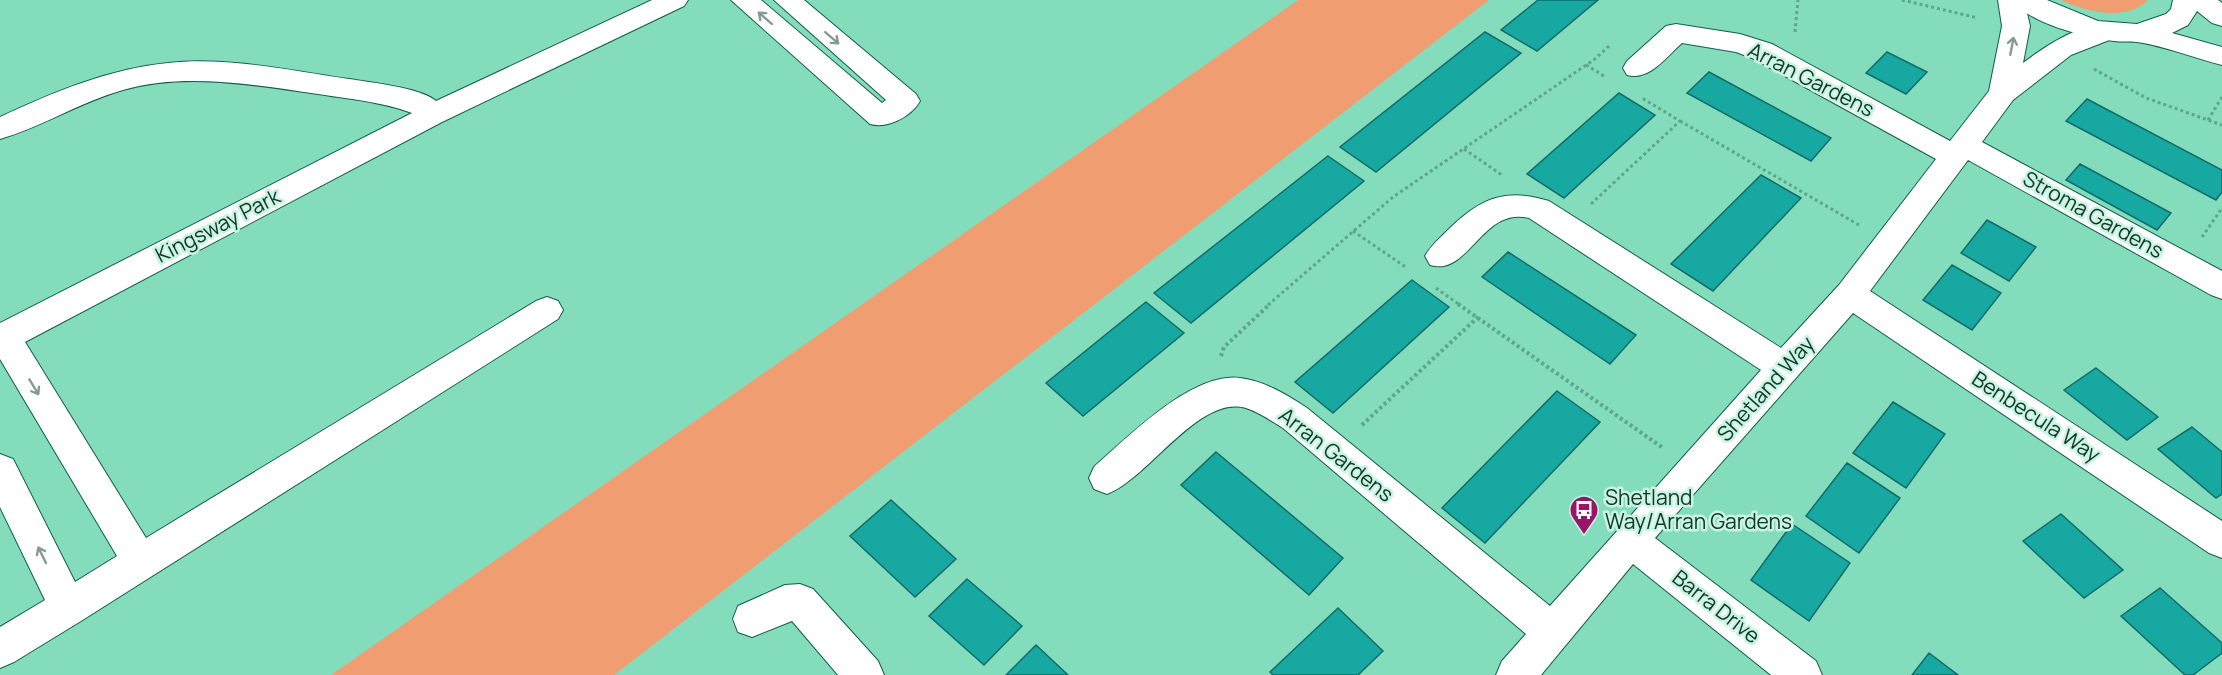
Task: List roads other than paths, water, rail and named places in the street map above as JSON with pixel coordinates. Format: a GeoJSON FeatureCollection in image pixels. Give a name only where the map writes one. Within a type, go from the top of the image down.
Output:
{"type":"FeatureCollection","features":[{"type":"Feature","properties":{"kind":"street","name":"Kingsway Park"},"geometry":{"type":"LineString","coordinates":[[141,563],[2,338],[432,115],[675,0]]}},
{"type":"Feature","properties":{"kind":"street"},"geometry":{"type":"LineString","coordinates":[[744,0],[880,117],[906,101],[787,0]]}},
{"type":"Feature","properties":{"kind":"street","name":"Shetland Way"},"geometry":{"type":"LineString","coordinates":[[2003,93],[2016,26],[2011,0]]}},
{"type":"Feature","properties":{"kind":"street"},"geometry":{"type":"LineString","coordinates":[[2026,0],[2060,18],[2107,31],[2137,33],[2222,56]]}},
{"type":"Feature","properties":{"kind":"street"},"geometry":{"type":"LineString","coordinates":[[2137,33],[2162,28],[2179,19],[2187,5],[2186,0]]}},
{"type":"Feature","properties":{"kind":"street"},"geometry":{"type":"LineString","coordinates":[[2200,0],[2222,17]]}},
{"type":"Feature","properties":{"kind":"street","name":"Shetland Way"},"geometry":{"type":"LineString","coordinates":[[1516,675],[1630,540],[1850,294],[2003,93],[2061,48],[2107,31]]}},
{"type":"Feature","properties":{"kind":"street","name":"Arran Gardens"},"geometry":{"type":"LineString","coordinates":[[1637,68],[1676,33],[1740,43],[1762,51],[1959,150]]}},
{"type":"Feature","properties":{"kind":"street"},"geometry":{"type":"LineString","coordinates":[[0,129],[63,100],[121,80],[170,72],[247,74],[365,91],[421,104],[432,115]]}},
{"type":"Feature","properties":{"kind":"street","name":"Stroma Gardens"},"geometry":{"type":"LineString","coordinates":[[1959,150],[2222,286]]}},
{"type":"Feature","properties":{"kind":"street"},"geometry":{"type":"LineString","coordinates":[[1430,266],[1491,211],[1507,204],[1524,204],[1567,227],[1786,368]]}},
{"type":"Feature","properties":{"kind":"street","name":"Benbecula Way"},"geometry":{"type":"LineString","coordinates":[[1850,294],[2222,541]]}},
{"type":"Feature","properties":{"kind":"street"},"geometry":{"type":"LineString","coordinates":[[0,649],[547,310]]}},
{"type":"Feature","properties":{"kind":"street","name":"Arran Gardens"},"geometry":{"type":"LineString","coordinates":[[1107,478],[1207,398],[1232,392],[1258,397],[1295,418],[1551,631]]}},
{"type":"Feature","properties":{"kind":"street"},"geometry":{"type":"LineString","coordinates":[[0,470],[68,608]]}},
{"type":"Feature","properties":{"kind":"street","name":"Barra Drive"},"geometry":{"type":"LineString","coordinates":[[1630,540],[1802,675]]}},
{"type":"Feature","properties":{"kind":"street"},"geometry":{"type":"LineString","coordinates":[[752,619],[785,603],[800,602],[864,675]]}},
{"type":"Feature","properties":{"kind":"place","name":"Shetland Way/Arran Gardens"},"geometry":{"type":"Point","coordinates":[1584,536]}}]}
